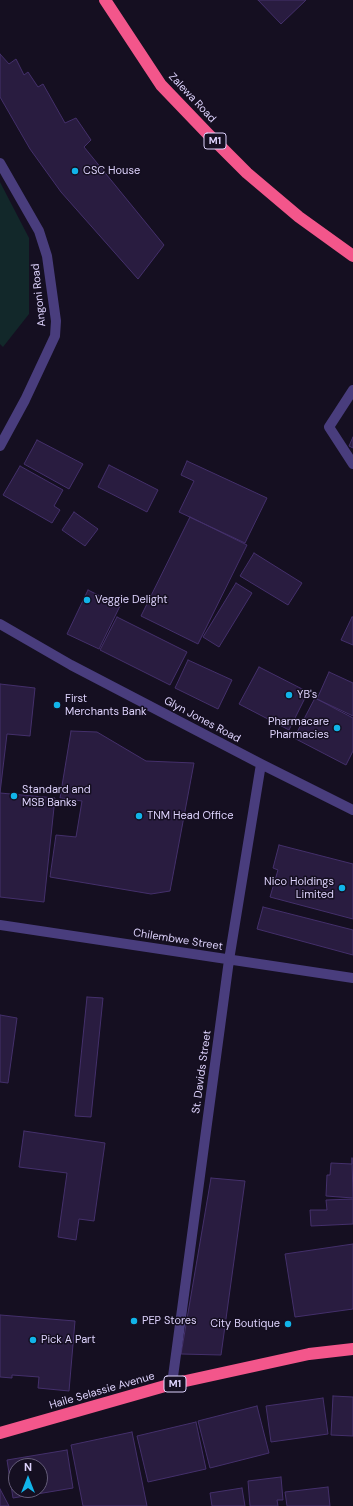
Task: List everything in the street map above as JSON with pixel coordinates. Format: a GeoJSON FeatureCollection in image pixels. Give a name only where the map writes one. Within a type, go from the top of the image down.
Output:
{"type":"FeatureCollection","features":[{"type":"Feature","properties":{"kind":"highway","name":"Zalewa Road"},"geometry":{"type":"LineString","coordinates":[[105,0],[161,85],[207,133],[247,173],[299,217],[353,256]]}},
{"type":"Feature","properties":{"kind":"highway","name":"Haile Selassie Avenue"},"geometry":{"type":"LineString","coordinates":[[0,1433],[172,1384],[309,1354],[353,1350]]}},
{"type":"Feature","properties":{"kind":"street","name":"Angoni Road"},"geometry":{"type":"LineString","coordinates":[[0,163],[39,231],[47,256],[56,321],[55,336],[25,400],[0,446]]}},
{"type":"Feature","properties":{"kind":"street"},"geometry":{"type":"LineString","coordinates":[[353,390],[329,427],[353,464]]}},
{"type":"Feature","properties":{"kind":"street","name":"Glyn Jones Road"},"geometry":{"type":"LineString","coordinates":[[0,624],[71,665],[353,810]]}},
{"type":"Feature","properties":{"kind":"street","name":"St. Davids Street"},"geometry":{"type":"LineString","coordinates":[[172,1384],[229,960],[261,764]]}},
{"type":"Feature","properties":{"kind":"street","name":"Chilembwe Street"},"geometry":{"type":"LineString","coordinates":[[0,925],[353,978]]}},
{"type":"Feature","properties":{"kind":"green space"},"geometry":{"type":"Polygon","coordinates":[[[0,182],[29,238],[29,314],[3,347],[0,344],[0,182]]]}},
{"type":"Feature","properties":{"kind":"building"},"geometry":{"type":"Polygon","coordinates":[[[258,0],[306,0],[281,24],[258,0]]]}},
{"type":"Feature","properties":{"kind":"building","name":"CSC House"},"geometry":{"type":"Polygon","coordinates":[[[0,54],[9,64],[16,59],[24,75],[28,72],[38,87],[43,84],[65,123],[76,118],[91,140],[84,147],[164,245],[138,279],[61,192],[30,149],[0,97],[0,54]]]}},
{"type":"Feature","properties":{"kind":"building"},"geometry":{"type":"Polygon","coordinates":[[[353,437],[353,448],[349,446],[353,437]]]}},
{"type":"Feature","properties":{"kind":"building"},"geometry":{"type":"Polygon","coordinates":[[[37,440],[83,464],[69,489],[24,464],[37,440]]]}},
{"type":"Feature","properties":{"kind":"building"},"geometry":{"type":"Polygon","coordinates":[[[187,461],[267,498],[245,543],[179,512],[194,481],[181,475],[187,461]]]}},
{"type":"Feature","properties":{"kind":"building"},"geometry":{"type":"Polygon","coordinates":[[[109,465],[158,490],[147,512],[98,487],[109,465]]]}},
{"type":"Feature","properties":{"kind":"building"},"geometry":{"type":"Polygon","coordinates":[[[20,466],[63,490],[54,506],[60,510],[52,523],[3,495],[20,466]]]}},
{"type":"Feature","properties":{"kind":"building"},"geometry":{"type":"Polygon","coordinates":[[[74,512],[98,529],[85,546],[62,530],[74,512]]]}},
{"type":"Feature","properties":{"kind":"building"},"geometry":{"type":"Polygon","coordinates":[[[190,517],[247,545],[198,644],[141,616],[190,517]]]}},
{"type":"Feature","properties":{"kind":"building"},"geometry":{"type":"Polygon","coordinates":[[[254,553],[302,583],[288,605],[240,576],[254,553]]]}},
{"type":"Feature","properties":{"kind":"building"},"geometry":{"type":"Polygon","coordinates":[[[236,583],[252,593],[219,647],[203,637],[236,583]]]}},
{"type":"Feature","properties":{"kind":"building"},"geometry":{"type":"Polygon","coordinates":[[[88,590],[120,606],[99,649],[67,634],[88,590]]]}},
{"type":"Feature","properties":{"kind":"building"},"geometry":{"type":"Polygon","coordinates":[[[117,617],[187,652],[170,685],[100,650],[117,617]]]}},
{"type":"Feature","properties":{"kind":"building"},"geometry":{"type":"Polygon","coordinates":[[[353,617],[353,645],[341,640],[353,617]]]}},
{"type":"Feature","properties":{"kind":"building"},"geometry":{"type":"Polygon","coordinates":[[[188,660],[232,680],[218,709],[175,688],[188,660]]]}},
{"type":"Feature","properties":{"kind":"building"},"geometry":{"type":"Polygon","coordinates":[[[259,667],[308,692],[289,730],[239,704],[259,667]]]}},
{"type":"Feature","properties":{"kind":"building"},"geometry":{"type":"Polygon","coordinates":[[[329,672],[353,683],[353,716],[317,699],[329,672]]]}},
{"type":"Feature","properties":{"kind":"building"},"geometry":{"type":"Polygon","coordinates":[[[0,684],[35,688],[30,736],[7,734],[0,793],[0,684]]]}},
{"type":"Feature","properties":{"kind":"building"},"geometry":{"type":"Polygon","coordinates":[[[315,698],[353,718],[353,751],[346,765],[294,738],[315,698]]]}},
{"type":"Feature","properties":{"kind":"building"},"geometry":{"type":"Polygon","coordinates":[[[71,731],[97,732],[146,761],[194,763],[170,891],[151,894],[50,877],[56,835],[76,837],[82,801],[60,798],[71,731]]]}},
{"type":"Feature","properties":{"kind":"building","name":"Standard and MSB Banks"},"geometry":{"type":"Polygon","coordinates":[[[0,793],[55,798],[44,902],[0,897],[0,793]]]}},
{"type":"Feature","properties":{"kind":"building"},"geometry":{"type":"Polygon","coordinates":[[[279,845],[353,864],[353,919],[270,897],[278,870],[273,868],[279,845]]]}},
{"type":"Feature","properties":{"kind":"building"},"geometry":{"type":"Polygon","coordinates":[[[263,907],[353,930],[353,955],[257,929],[263,907]]]}},
{"type":"Feature","properties":{"kind":"building"},"geometry":{"type":"Polygon","coordinates":[[[87,997],[103,998],[91,1117],[75,1116],[87,997]]]}},
{"type":"Feature","properties":{"kind":"building"},"geometry":{"type":"Polygon","coordinates":[[[0,1015],[17,1018],[8,1083],[0,1082],[0,1015]]]}},
{"type":"Feature","properties":{"kind":"building"},"geometry":{"type":"Polygon","coordinates":[[[24,1131],[105,1143],[94,1221],[79,1219],[76,1240],[58,1237],[67,1173],[19,1167],[24,1131]]]}},
{"type":"Feature","properties":{"kind":"building"},"geometry":{"type":"Polygon","coordinates":[[[352,1158],[353,1198],[326,1196],[327,1175],[330,1175],[331,1163],[352,1164],[352,1158]]]}},
{"type":"Feature","properties":{"kind":"building"},"geometry":{"type":"Polygon","coordinates":[[[211,1178],[245,1181],[221,1355],[181,1354],[211,1178]]]}},
{"type":"Feature","properties":{"kind":"building"},"geometry":{"type":"Polygon","coordinates":[[[353,1199],[353,1224],[311,1226],[310,1210],[327,1210],[326,1200],[353,1199]]]}},
{"type":"Feature","properties":{"kind":"building"},"geometry":{"type":"Polygon","coordinates":[[[353,1244],[353,1309],[295,1317],[285,1254],[353,1244]]]}},
{"type":"Feature","properties":{"kind":"building"},"geometry":{"type":"Polygon","coordinates":[[[0,1315],[75,1321],[69,1391],[38,1388],[39,1377],[12,1375],[12,1378],[0,1377],[0,1315]]]}},
{"type":"Feature","properties":{"kind":"building"},"geometry":{"type":"Polygon","coordinates":[[[333,1396],[353,1397],[353,1436],[331,1435],[333,1396]]]}},
{"type":"Feature","properties":{"kind":"building"},"geometry":{"type":"Polygon","coordinates":[[[323,1398],[328,1434],[271,1442],[266,1406],[323,1398]]]}},
{"type":"Feature","properties":{"kind":"building"},"geometry":{"type":"Polygon","coordinates":[[[257,1406],[269,1453],[210,1468],[198,1421],[257,1406]]]}},
{"type":"Feature","properties":{"kind":"building"},"geometry":{"type":"Polygon","coordinates":[[[196,1422],[206,1469],[148,1482],[137,1436],[196,1422]]]}},
{"type":"Feature","properties":{"kind":"building"},"geometry":{"type":"Polygon","coordinates":[[[132,1432],[147,1506],[83,1506],[71,1445],[132,1432]]]}},
{"type":"Feature","properties":{"kind":"building"},"geometry":{"type":"Polygon","coordinates":[[[67,1450],[73,1488],[48,1492],[48,1458],[19,1458],[67,1450]]]}},
{"type":"Feature","properties":{"kind":"building"},"geometry":{"type":"Polygon","coordinates":[[[281,1477],[283,1500],[277,1500],[278,1506],[250,1506],[248,1481],[281,1477]]]}},
{"type":"Feature","properties":{"kind":"building"},"geometry":{"type":"Polygon","coordinates":[[[328,1487],[330,1506],[287,1506],[285,1492],[328,1487]]]}},
{"type":"Feature","properties":{"kind":"building"},"geometry":{"type":"Polygon","coordinates":[[[242,1488],[245,1506],[212,1506],[210,1493],[242,1488]]]}},
{"type":"Feature","properties":{"kind":"building"},"geometry":{"type":"Polygon","coordinates":[[[0,1489],[9,1506],[0,1506],[0,1489]]]}},
{"type":"Feature","properties":{"kind":"place","name":"CSC House"},"geometry":{"type":"Point","coordinates":[75,171]}},
{"type":"Feature","properties":{"kind":"place","name":"Veggie Delight"},"geometry":{"type":"Point","coordinates":[87,600]}},
{"type":"Feature","properties":{"kind":"place","name":"YB's"},"geometry":{"type":"Point","coordinates":[289,695]}},
{"type":"Feature","properties":{"kind":"place","name":"First Merchants Bank"},"geometry":{"type":"Point","coordinates":[57,705]}},
{"type":"Feature","properties":{"kind":"place","name":"Pharmacare Pharmacies"},"geometry":{"type":"Point","coordinates":[337,728]}},
{"type":"Feature","properties":{"kind":"place","name":"Standard and MSB Banks"},"geometry":{"type":"Point","coordinates":[14,796]}},
{"type":"Feature","properties":{"kind":"place","name":"TNM Head Office"},"geometry":{"type":"Point","coordinates":[139,816]}},
{"type":"Feature","properties":{"kind":"place","name":"Nico Holdings Limited"},"geometry":{"type":"Point","coordinates":[342,888]}},
{"type":"Feature","properties":{"kind":"place","name":"PEP Stores"},"geometry":{"type":"Point","coordinates":[134,1321]}},
{"type":"Feature","properties":{"kind":"place","name":"City Boutique"},"geometry":{"type":"Point","coordinates":[288,1324]}},
{"type":"Feature","properties":{"kind":"place","name":"Pick A Part"},"geometry":{"type":"Point","coordinates":[33,1340]}}]}
